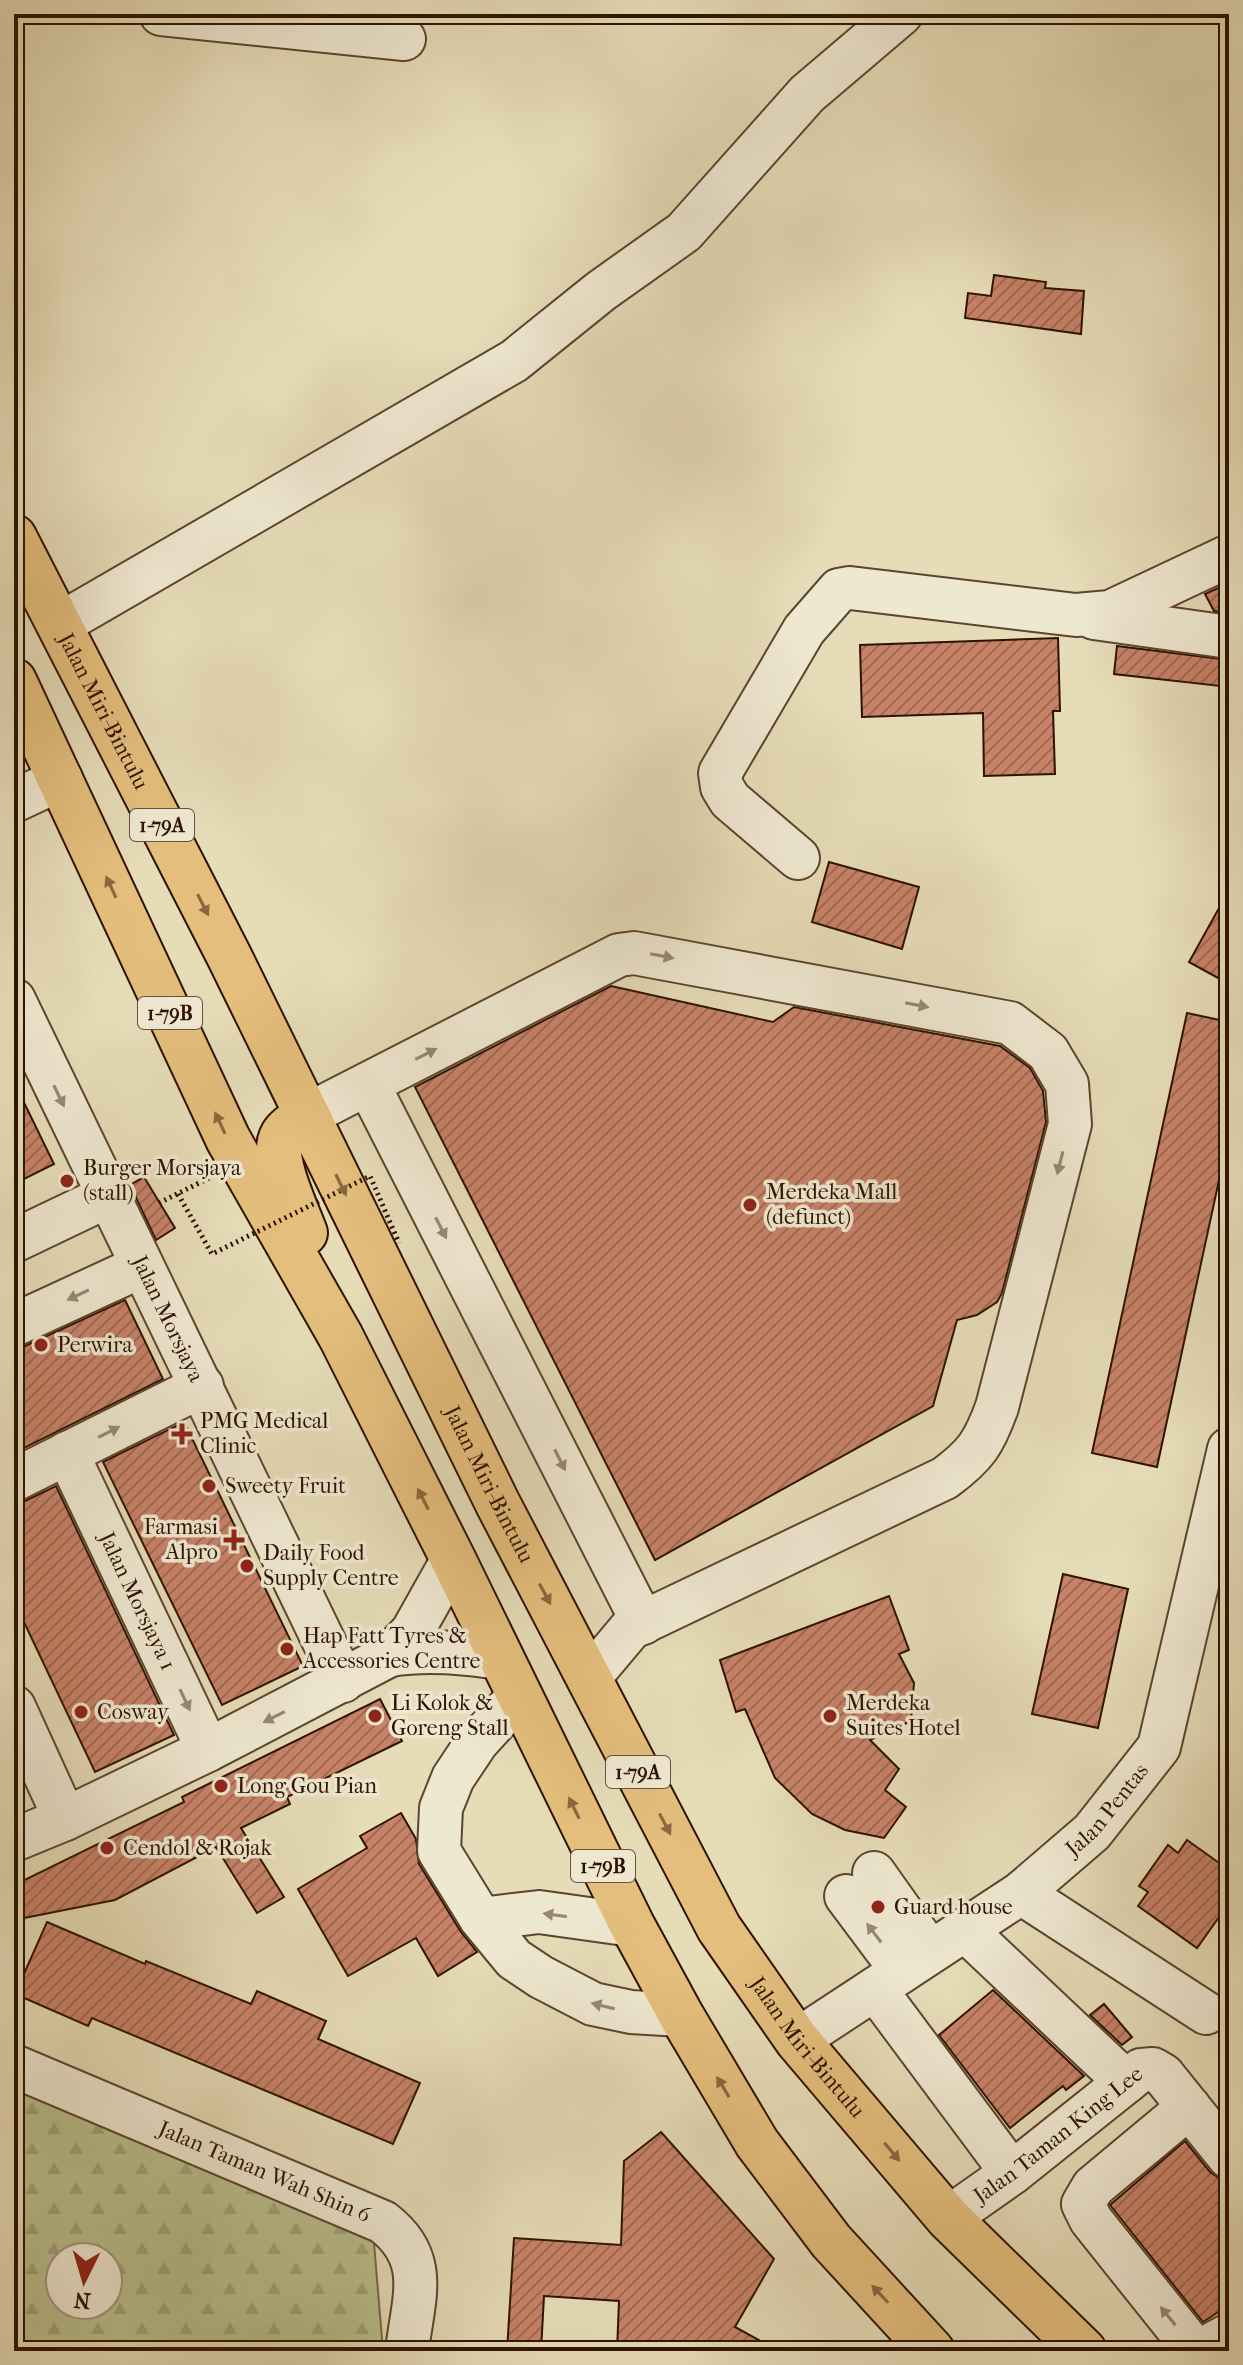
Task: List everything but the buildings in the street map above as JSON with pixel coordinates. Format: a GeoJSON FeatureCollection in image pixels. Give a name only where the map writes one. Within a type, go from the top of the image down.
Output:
{"type":"FeatureCollection","features":[{"type":"Feature","properties":{"kind":"highway","name":"Jalan Miri-Bintulu"},"geometry":{"type":"LineString","coordinates":[[14,537],[307,1115],[498,1504],[719,1928],[797,2040],[948,2218],[1084,2351]]}},
{"type":"Feature","properties":{"kind":"highway","name":"1-79B"},"geometry":{"type":"LineString","coordinates":[[14,681],[228,1139],[341,1337],[632,1925],[681,2015],[757,2143],[831,2241],[932,2351]]}},
{"type":"Feature","properties":{"kind":"highway"},"geometry":{"type":"LineString","coordinates":[[307,1115],[283,1133],[279,1145],[280,1162],[341,1337]]}},
{"type":"Feature","properties":{"kind":"street"},"geometry":{"type":"LineString","coordinates":[[161,14],[404,39]]}},
{"type":"Feature","properties":{"kind":"street"},"geometry":{"type":"LineString","coordinates":[[60,624],[514,361],[601,291],[684,232],[807,94],[901,14]]}},
{"type":"Feature","properties":{"kind":"street"},"geometry":{"type":"LineString","coordinates":[[1076,615],[1110,612],[1229,556]]}},
{"type":"Feature","properties":{"kind":"street"},"geometry":{"type":"LineString","coordinates":[[798,858],[730,800],[722,787],[720,773],[804,630],[839,590],[850,588],[922,595],[1229,637]]}},
{"type":"Feature","properties":{"kind":"street"},"geometry":{"type":"LineString","coordinates":[[14,801],[61,779]]}},
{"type":"Feature","properties":{"kind":"street"},"geometry":{"type":"LineString","coordinates":[[307,1115],[619,955],[634,953],[1010,1023],[1048,1052],[1067,1084],[1070,1124],[997,1407],[986,1436],[970,1460],[945,1478],[631,1628],[589,1678]]}},
{"type":"Feature","properties":{"kind":"street","name":"Jalan Morsjaya"},"geometry":{"type":"LineString","coordinates":[[14,1000],[26,1056],[108,1196],[343,1681]]}},
{"type":"Feature","properties":{"kind":"street"},"geometry":{"type":"LineString","coordinates":[[368,1084],[643,1623]]}},
{"type":"Feature","properties":{"kind":"street"},"geometry":{"type":"LineString","coordinates":[[14,1241],[108,1196]]}},
{"type":"Feature","properties":{"kind":"street"},"geometry":{"type":"LineString","coordinates":[[14,1325],[142,1266]]}},
{"type":"Feature","properties":{"kind":"street"},"geometry":{"type":"LineString","coordinates":[[14,1480],[202,1386]]}},
{"type":"Feature","properties":{"kind":"street","name":"Jalan Pentas"},"geometry":{"type":"LineString","coordinates":[[797,2040],[1021,1893],[1092,1832],[1159,1747],[1229,1449]]}},
{"type":"Feature","properties":{"kind":"street","name":"Jalan Morsjaya 1"},"geometry":{"type":"LineString","coordinates":[[67,1453],[208,1750]]}},
{"type":"Feature","properties":{"kind":"street"},"geometry":{"type":"LineString","coordinates":[[14,1840],[65,1819],[208,1750],[390,1655],[412,1632],[453,1559]]}},
{"type":"Feature","properties":{"kind":"street"},"geometry":{"type":"LineString","coordinates":[[390,1655],[422,1650],[458,1652],[510,1677],[477,1742],[453,1778],[441,1808],[439,1851],[481,1919],[514,1959],[593,2004],[631,2012],[681,2015]]}},
{"type":"Feature","properties":{"kind":"street"},"geometry":{"type":"LineString","coordinates":[[14,1707],[65,1819]]}},
{"type":"Feature","properties":{"kind":"street"},"geometry":{"type":"LineString","coordinates":[[860,1884],[902,1971],[1012,2173]]}},
{"type":"Feature","properties":{"kind":"street"},"geometry":{"type":"LineString","coordinates":[[1021,1893],[1206,2013]]}},
{"type":"Feature","properties":{"kind":"street"},"geometry":{"type":"LineString","coordinates":[[481,1919],[539,1912],[632,1925]]}},
{"type":"Feature","properties":{"kind":"street"},"geometry":{"type":"LineString","coordinates":[[965,1930],[1126,2082]]}},
{"type":"Feature","properties":{"kind":"street","name":"Jalan Taman Wah Shin 6"},"geometry":{"type":"LineString","coordinates":[[14,2066],[383,2222],[400,2235],[410,2251],[415,2268],[407,2351]]}},
{"type":"Feature","properties":{"kind":"street","name":"Jalan Taman King Lee"},"geometry":{"type":"LineString","coordinates":[[948,2218],[1012,2173],[1141,2070],[1153,2069],[1163,2075],[1229,2157]]}},
{"type":"Feature","properties":{"kind":"street"},"geometry":{"type":"LineString","coordinates":[[1189,2107],[1093,2187],[1083,2204],[1091,2220],[1190,2344],[1205,2348],[1229,2335]]}},
{"type":"Feature","properties":{"kind":"path"},"geometry":{"type":"LineString","coordinates":[[159,1203],[178,1194],[212,1254],[370,1176],[399,1243]]}},
{"type":"Feature","properties":{"kind":"green space"},"geometry":{"type":"Polygon","coordinates":[[[14,2081],[373,2231],[383,2351],[14,2351],[14,2081]]]}},
{"type":"Feature","properties":{"kind":"place","name":"Burger Morsjaya (stall)"},"geometry":{"type":"Point","coordinates":[67,1181]}},
{"type":"Feature","properties":{"kind":"place","name":"Merdeka Mall (defunct)"},"geometry":{"type":"Point","coordinates":[750,1205]}},
{"type":"Feature","properties":{"kind":"place","name":"Perwira"},"geometry":{"type":"Point","coordinates":[41,1345]}},
{"type":"Feature","properties":{"kind":"place","name":"PMG Medical Clinic"},"geometry":{"type":"Point","coordinates":[182,1434]}},
{"type":"Feature","properties":{"kind":"place","name":"Sweety Fruit"},"geometry":{"type":"Point","coordinates":[209,1486]}},
{"type":"Feature","properties":{"kind":"place","name":"Farmasi Alpro"},"geometry":{"type":"Point","coordinates":[234,1540]}},
{"type":"Feature","properties":{"kind":"place","name":"Daily Food Supply Centre"},"geometry":{"type":"Point","coordinates":[247,1566]}},
{"type":"Feature","properties":{"kind":"place","name":"Hap Fatt Tyres & Accessories Centre"},"geometry":{"type":"Point","coordinates":[287,1649]}},
{"type":"Feature","properties":{"kind":"place","name":"Cosway"},"geometry":{"type":"Point","coordinates":[81,1712]}},
{"type":"Feature","properties":{"kind":"place","name":"Li Kolok & Goreng Stall"},"geometry":{"type":"Point","coordinates":[375,1716]}},
{"type":"Feature","properties":{"kind":"place","name":"Merdeka Suites Hotel"},"geometry":{"type":"Point","coordinates":[830,1716]}},
{"type":"Feature","properties":{"kind":"place","name":"Long Gou Pian"},"geometry":{"type":"Point","coordinates":[221,1786]}},
{"type":"Feature","properties":{"kind":"place","name":"Cendol & Rojak"},"geometry":{"type":"Point","coordinates":[107,1848]}},
{"type":"Feature","properties":{"kind":"place","name":"Guard house"},"geometry":{"type":"Point","coordinates":[878,1907]}}]}
